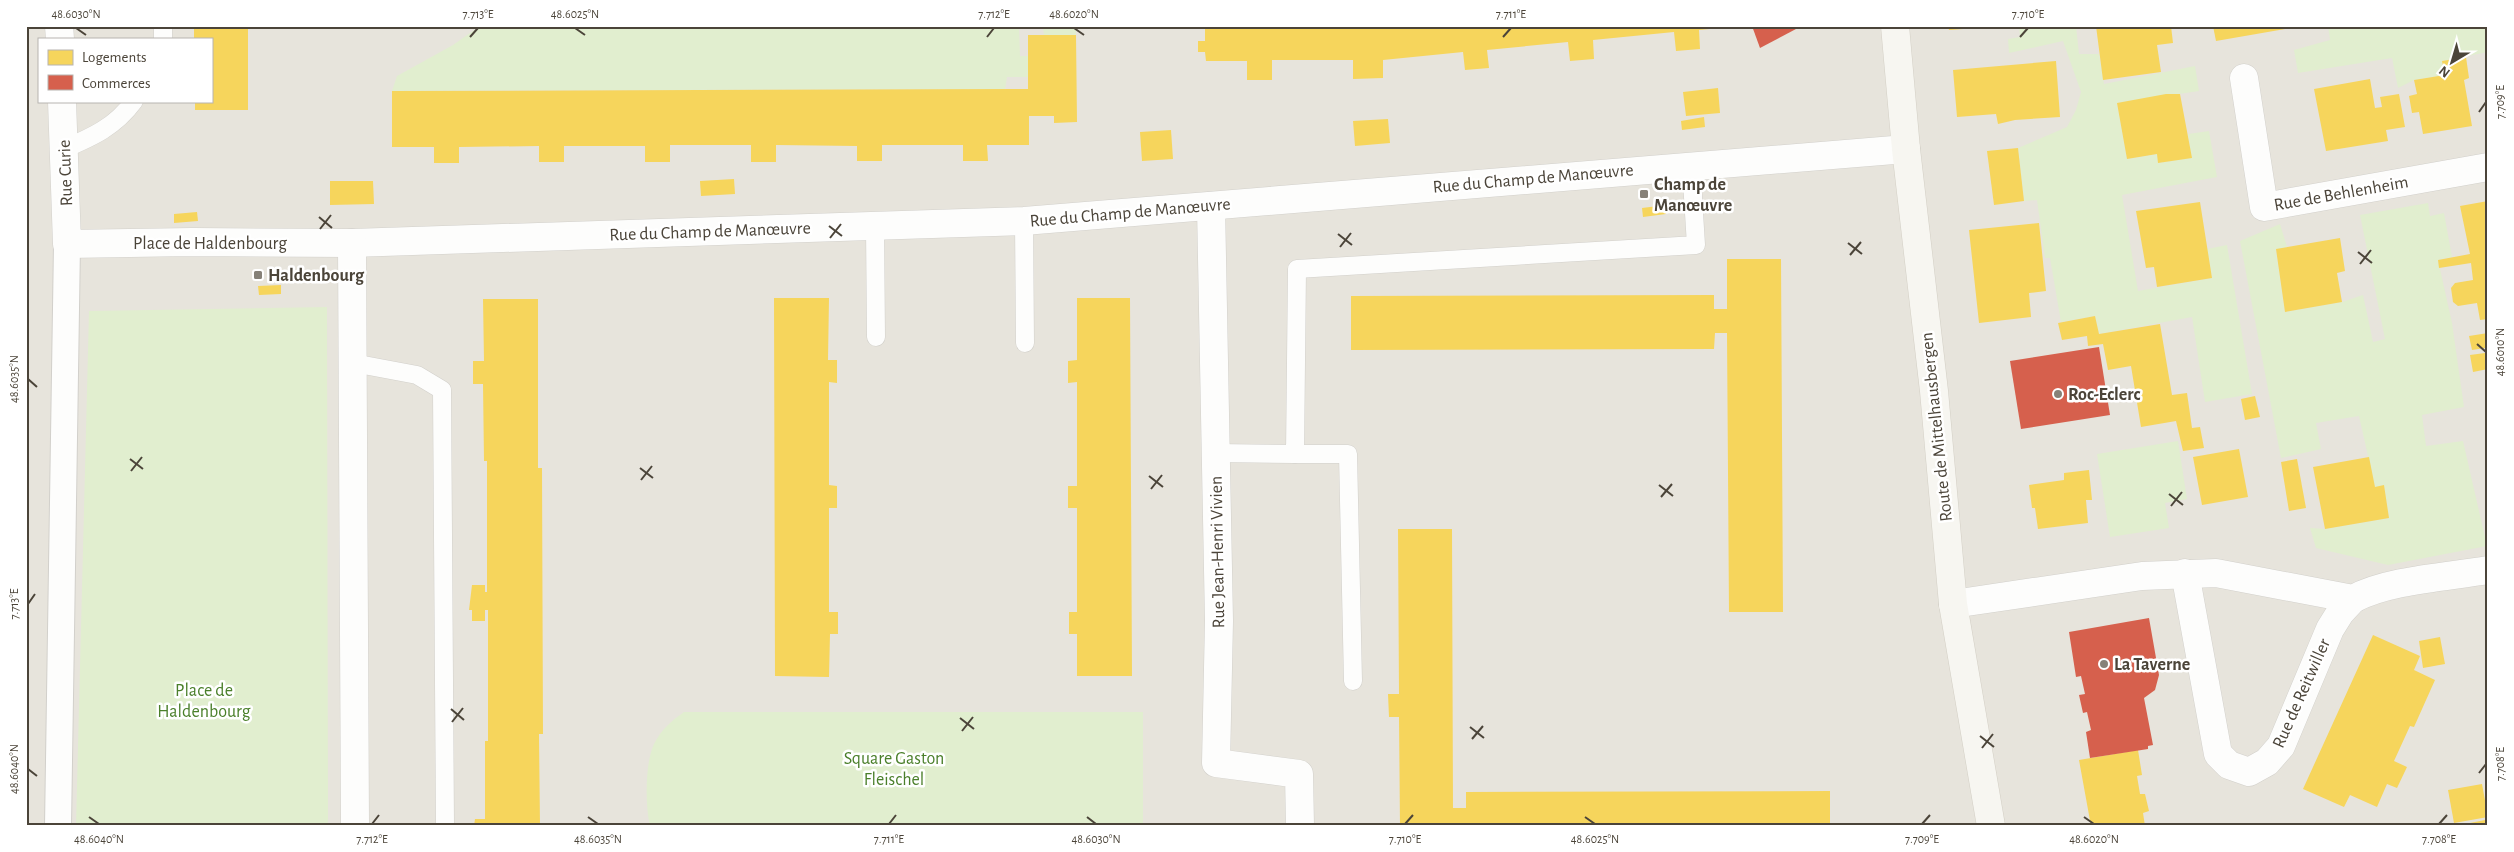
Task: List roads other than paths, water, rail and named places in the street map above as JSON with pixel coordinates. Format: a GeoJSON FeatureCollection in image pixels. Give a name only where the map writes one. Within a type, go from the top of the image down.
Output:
{"type":"FeatureCollection","features":[{"type":"Feature","properties":{"kind":"main road","name":"Route de Mittelhausbergen"},"geometry":{"type":"LineString","coordinates":[[1895,26],[1906,149],[1934,391],[1953,604],[1991,826]]}},
{"type":"Feature","properties":{"kind":"street","name":"Rue de Behlenheim"},"geometry":{"type":"LineString","coordinates":[[2244,78],[2264,207],[2488,167]]}},
{"type":"Feature","properties":{"kind":"street","name":"Rue Curie"},"geometry":{"type":"LineString","coordinates":[[62,102],[68,244]]}},
{"type":"Feature","properties":{"kind":"street","name":"Rue du Champ de Manœuvre"},"geometry":{"type":"LineString","coordinates":[[352,243],[1024,221],[1691,165],[1906,149]]}},
{"type":"Feature","properties":{"kind":"street","name":"Rue Jean-Henri Vivien"},"geometry":{"type":"LineString","coordinates":[[1211,206],[1219,621],[1216,763],[1299,774],[1300,826]]}},
{"type":"Feature","properties":{"kind":"street","name":"Place de Haldenbourg"},"geometry":{"type":"LineString","coordinates":[[68,244],[192,242],[352,243]]}},
{"type":"Feature","properties":{"kind":"street"},"geometry":{"type":"LineString","coordinates":[[352,243],[355,826]]}},
{"type":"Feature","properties":{"kind":"street"},"geometry":{"type":"LineString","coordinates":[[58,826],[68,244]]}},
{"type":"Feature","properties":{"kind":"street","name":"Rue de Reitwiller"},"geometry":{"type":"LineString","coordinates":[[2185,573],[2218,754],[2229,766],[2249,772],[2267,762],[2281,746],[2330,629],[2340,613],[2353,599],[2368,591],[2388,586],[2488,570]]}},
{"type":"Feature","properties":{"kind":"street"},"geometry":{"type":"LineString","coordinates":[[1953,604],[2142,576],[2216,572],[2353,599]]}},
{"type":"Feature","properties":{"kind":"lane"},"geometry":{"type":"LineString","coordinates":[[64,149],[102,132],[124,115],[133,102]]}},
{"type":"Feature","properties":{"kind":"lane"},"geometry":{"type":"LineString","coordinates":[[1295,454],[1297,269],[1696,245],[1691,165]]}},
{"type":"Feature","properties":{"kind":"lane"},"geometry":{"type":"LineString","coordinates":[[1024,221],[1025,343]]}},
{"type":"Feature","properties":{"kind":"lane"},"geometry":{"type":"LineString","coordinates":[[875,226],[876,337]]}},
{"type":"Feature","properties":{"kind":"lane"},"geometry":{"type":"LineString","coordinates":[[353,363],[418,375],[442,390],[445,826]]}},
{"type":"Feature","properties":{"kind":"lane"},"geometry":{"type":"LineString","coordinates":[[1215,453],[1348,454],[1353,682]]}},
{"type":"Feature","properties":{"kind":"place","name":"Champ de Manœuvre"},"geometry":{"type":"Point","coordinates":[1644,194]}},
{"type":"Feature","properties":{"kind":"place","name":"Haldenbourg"},"geometry":{"type":"Point","coordinates":[258,275]}},
{"type":"Feature","properties":{"kind":"place","name":"Roc-Eclerc"},"geometry":{"type":"Point","coordinates":[2058,394]}},
{"type":"Feature","properties":{"kind":"place","name":"La Taverne"},"geometry":{"type":"Point","coordinates":[2104,664]}},
{"type":"Feature","properties":{"kind":"park label","name":"Square Gaston Fleischel"},"geometry":{"type":"Point","coordinates":[894,768]}}]}
